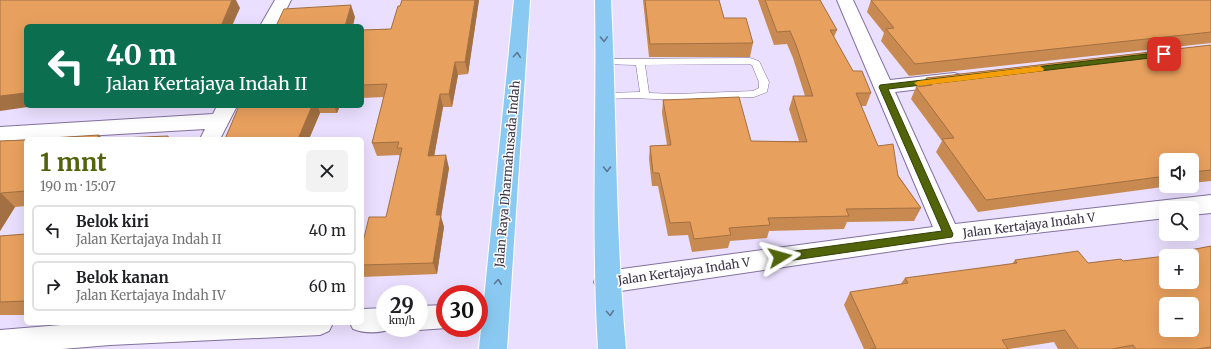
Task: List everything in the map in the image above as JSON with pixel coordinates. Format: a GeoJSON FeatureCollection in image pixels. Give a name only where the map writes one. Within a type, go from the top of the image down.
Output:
{"type":"FeatureCollection","features":[{"type":"Feature","properties":{"kind":"main road","name":"Jalan Raya Dharmahusada Indah"},"geometry":{"type":"LineString","coordinates":[[488,306],[522,0]]}},
{"type":"Feature","properties":{"kind":"main road"},"geometry":{"type":"LineString","coordinates":[[603,0],[606,96],[607,282],[612,349]]}},
{"type":"Feature","properties":{"kind":"main road","name":"Jalan Raya Dharmahusada Indah"},"geometry":{"type":"LineString","coordinates":[[488,321],[493,349]]}},
{"type":"Feature","properties":{"kind":"street"},"geometry":{"type":"LineString","coordinates":[[270,24],[283,0]]}},
{"type":"Feature","properties":{"kind":"street"},"geometry":{"type":"LineString","coordinates":[[845,0],[948,234]]}},
{"type":"Feature","properties":{"kind":"street"},"geometry":{"type":"LineString","coordinates":[[883,87],[969,77]]}},
{"type":"Feature","properties":{"kind":"street"},"geometry":{"type":"LineString","coordinates":[[0,134],[223,113]]}},
{"type":"Feature","properties":{"kind":"street"},"geometry":{"type":"LineString","coordinates":[[211,137],[223,113]]}},
{"type":"Feature","properties":{"kind":"street"},"geometry":{"type":"LineString","coordinates":[[1199,205],[1211,204]]}},
{"type":"Feature","properties":{"kind":"street","name":"Jalan Kertajaya Indah V"},"geometry":{"type":"LineString","coordinates":[[607,282],[948,234],[1159,210]]}},
{"type":"Feature","properties":{"kind":"street"},"geometry":{"type":"LineString","coordinates":[[364,321],[376,320]]}},
{"type":"Feature","properties":{"kind":"street"},"geometry":{"type":"LineString","coordinates":[[0,342],[113,328],[237,325]]}},
{"type":"Feature","properties":{"kind":"lane"},"geometry":{"type":"LineString","coordinates":[[605,62],[640,63],[750,61],[756,63],[764,82],[764,90],[754,94],[677,97],[606,96]]}},
{"type":"Feature","properties":{"kind":"lane"},"geometry":{"type":"LineString","coordinates":[[640,63],[645,96]]}},
{"type":"Feature","properties":{"kind":"building"},"geometry":{"type":"Polygon","coordinates":[[[0,0],[232,0],[222,24],[24,24],[24,93],[0,96],[0,0]]]}},
{"type":"Feature","properties":{"kind":"building"},"geometry":{"type":"Polygon","coordinates":[[[402,0],[475,0],[465,62],[455,62],[449,94],[440,94],[428,156],[446,155],[436,215],[441,215],[433,263],[364,265],[364,238],[369,217],[386,217],[402,148],[397,148],[399,142],[372,143],[387,84],[364,85],[364,30],[391,29],[398,6],[400,6],[402,0]]]}},
{"type":"Feature","properties":{"kind":"building"},"geometry":{"type":"Polygon","coordinates":[[[645,0],[719,0],[724,18],[746,18],[753,43],[650,44],[645,0]]]}},
{"type":"Feature","properties":{"kind":"building"},"geometry":{"type":"Polygon","coordinates":[[[765,0],[820,0],[837,30],[830,30],[853,71],[862,71],[871,93],[856,93],[878,146],[893,144],[898,176],[921,208],[846,209],[849,216],[768,218],[770,225],[729,228],[731,235],[694,239],[690,222],[670,223],[659,173],[653,173],[650,146],[671,145],[663,100],[739,97],[751,141],[807,142],[793,96],[813,96],[790,31],[777,32],[765,0]]]}},
{"type":"Feature","properties":{"kind":"building"},"geometry":{"type":"Polygon","coordinates":[[[871,0],[1211,0],[1211,32],[915,64],[886,29],[894,28],[871,0]]]}},
{"type":"Feature","properties":{"kind":"building"},"geometry":{"type":"Polygon","coordinates":[[[351,5],[346,24],[277,24],[284,9],[351,5]]]}},
{"type":"Feature","properties":{"kind":"building"},"geometry":{"type":"Polygon","coordinates":[[[1211,45],[1211,170],[1199,171],[1199,153],[1159,153],[1159,177],[986,200],[942,139],[954,138],[916,87],[932,85],[926,78],[1211,45]]]}},
{"type":"Feature","properties":{"kind":"building"},"geometry":{"type":"Polygon","coordinates":[[[238,108],[311,108],[299,137],[226,137],[238,108]]]}},
{"type":"Feature","properties":{"kind":"building"},"geometry":{"type":"Polygon","coordinates":[[[99,135],[98,137],[67,137],[99,135]]]}},
{"type":"Feature","properties":{"kind":"building"},"geometry":{"type":"Polygon","coordinates":[[[168,136],[168,137],[144,137],[168,136]]]}},
{"type":"Feature","properties":{"kind":"building"},"geometry":{"type":"Polygon","coordinates":[[[24,140],[24,191],[0,194],[0,141],[24,140]]]}},
{"type":"Feature","properties":{"kind":"building"},"geometry":{"type":"Polygon","coordinates":[[[24,234],[24,301],[0,302],[0,236],[24,234]]]}},
{"type":"Feature","properties":{"kind":"building"},"geometry":{"type":"Polygon","coordinates":[[[1211,246],[1211,347],[1197,349],[1136,349],[1133,345],[1112,349],[1078,349],[1065,330],[1002,340],[1008,349],[870,349],[876,348],[850,292],[908,283],[905,278],[1017,263],[1015,260],[1078,251],[1088,263],[1121,259],[1123,261],[1159,257],[1159,289],[1199,289],[1199,249],[1195,249],[1211,246]]]}},
{"type":"Feature","properties":{"kind":"slow traffic"},"geometry":{"type":"LineString","coordinates":[[918,83],[1040,69]]}},
{"type":"Feature","properties":{"kind":"route"},"geometry":{"type":"LineString","coordinates":[[780,257],[948,234],[883,87],[1164,54]]}}]}
